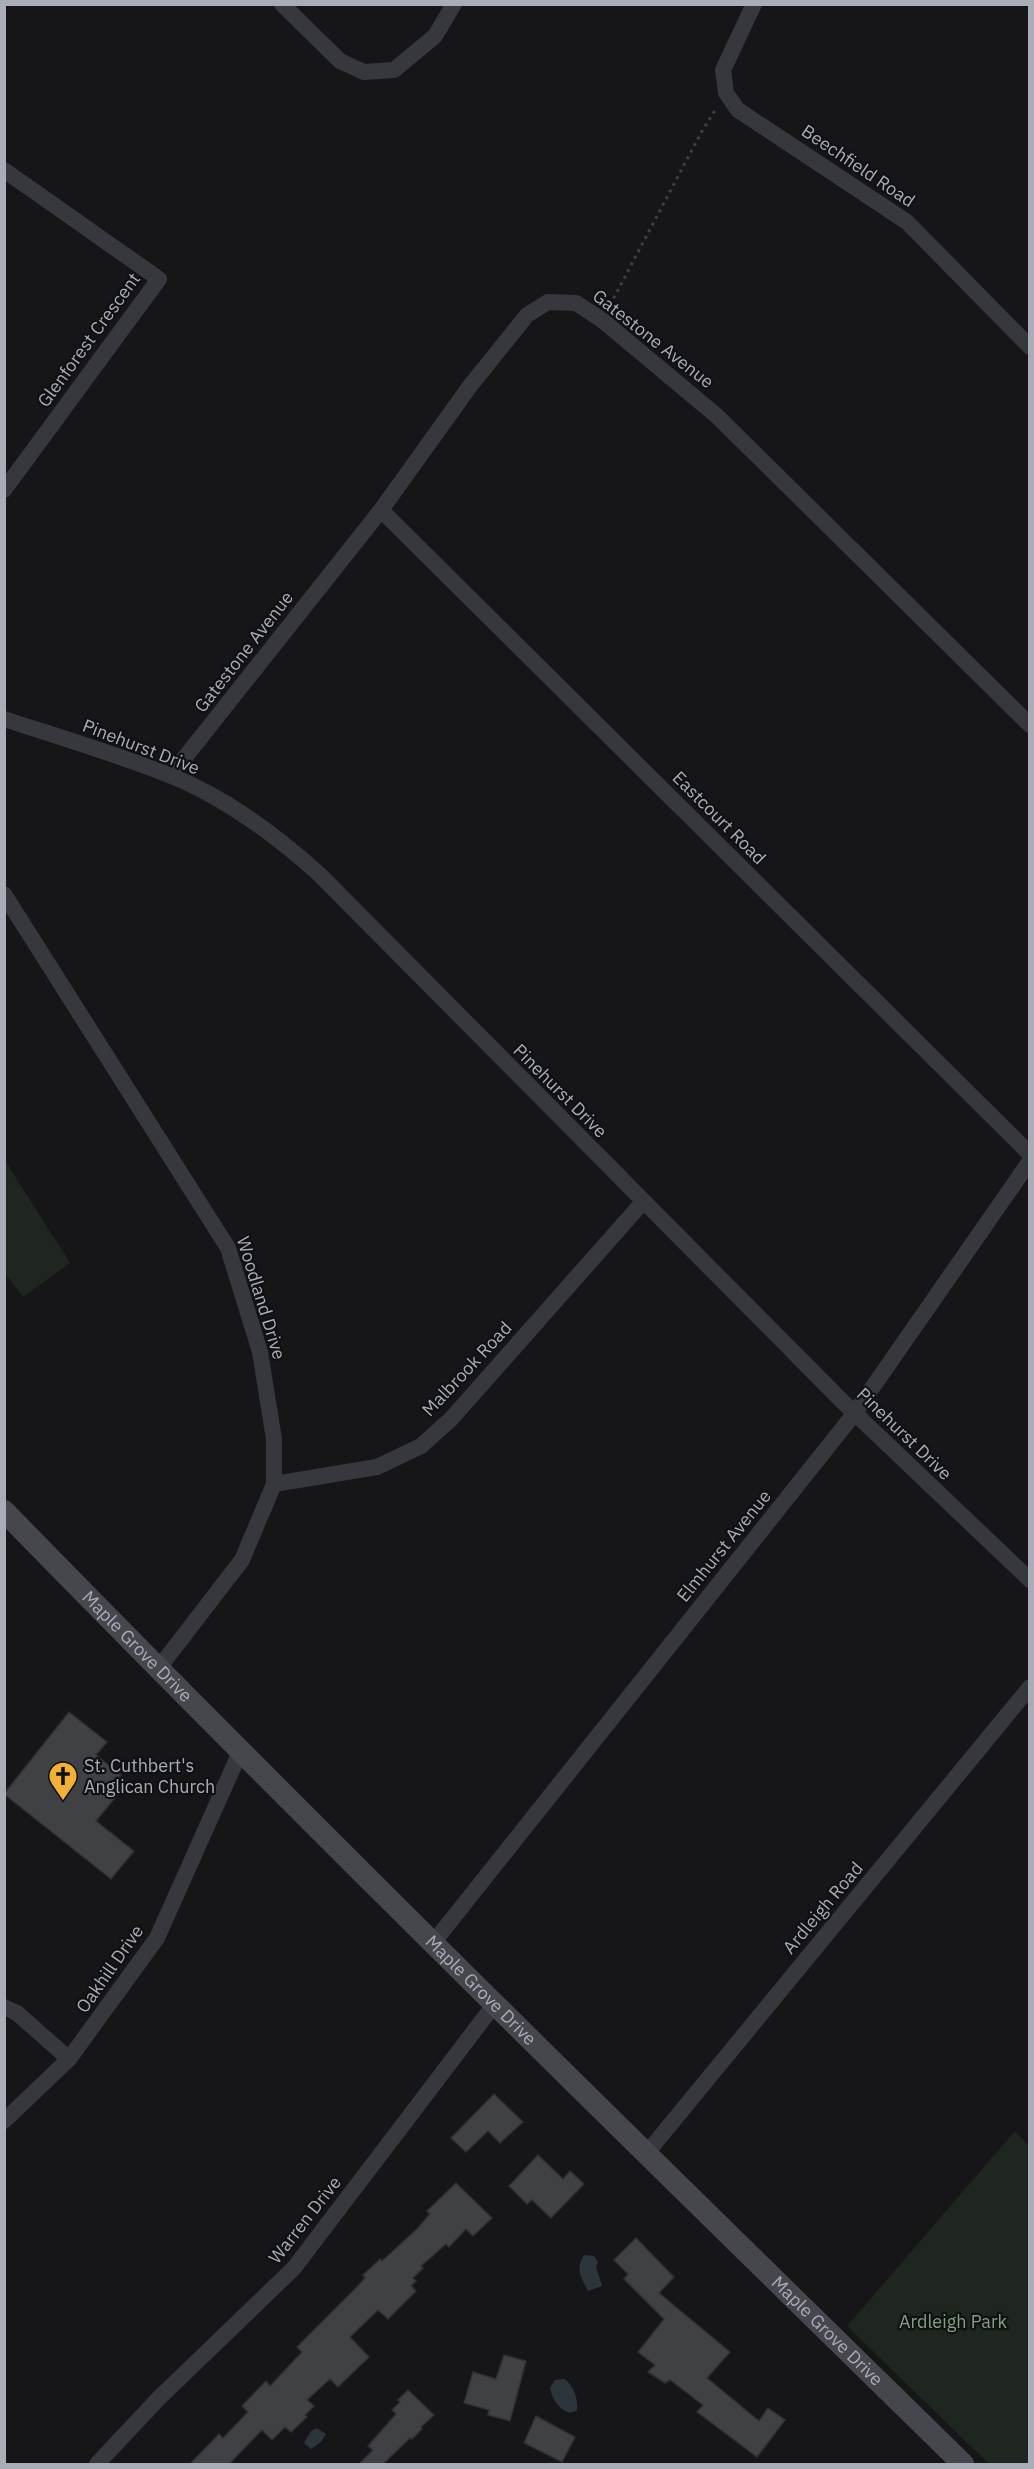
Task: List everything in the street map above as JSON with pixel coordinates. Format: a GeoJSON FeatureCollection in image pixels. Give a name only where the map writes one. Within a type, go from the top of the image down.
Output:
{"type":"FeatureCollection","features":[{"type":"Feature","properties":{"kind":"street"},"geometry":{"type":"LineString","coordinates":[[282,4],[340,61],[364,72],[394,70],[435,36],[454,4]]}},
{"type":"Feature","properties":{"kind":"street"},"geometry":{"type":"LineString","coordinates":[[726,93],[723,70],[754,4]]}},
{"type":"Feature","properties":{"kind":"street","name":"Beechfield Road"},"geometry":{"type":"LineString","coordinates":[[726,93],[738,110],[907,222],[1029,347]]}},
{"type":"Feature","properties":{"kind":"street","name":"Glenforest Crescent"},"geometry":{"type":"LineString","coordinates":[[4,170],[159,279],[4,490]]}},
{"type":"Feature","properties":{"kind":"street","name":"Gatestone Avenue"},"geometry":{"type":"LineString","coordinates":[[171,776],[381,510],[470,386],[526,315],[548,302],[576,303],[602,320],[717,416],[1029,725]]}},
{"type":"Feature","properties":{"kind":"street","name":"Eastcourt Road"},"geometry":{"type":"LineString","coordinates":[[381,510],[1029,1154]]}},
{"type":"Feature","properties":{"kind":"street","name":"Pinehurst Drive"},"geometry":{"type":"LineString","coordinates":[[4,718],[171,776],[224,803],[277,837],[318,873],[854,1414],[1029,1580]]}},
{"type":"Feature","properties":{"kind":"street","name":"Woodland Drive"},"geometry":{"type":"LineString","coordinates":[[4,894],[228,1248],[260,1352],[274,1439],[274,1484],[242,1560],[158,1669]]}},
{"type":"Feature","properties":{"kind":"street","name":"Elmhurst Avenue"},"geometry":{"type":"LineString","coordinates":[[433,1943],[854,1414],[1029,1161]]}},
{"type":"Feature","properties":{"kind":"street","name":"Malbrook Road"},"geometry":{"type":"LineString","coordinates":[[274,1484],[377,1467],[421,1446],[451,1419],[643,1202]]}},
{"type":"Feature","properties":{"kind":"street","name":"Maple Grove Drive"},"geometry":{"type":"LineString","coordinates":[[4,1511],[158,1669],[494,2005],[963,2464]]}},
{"type":"Feature","properties":{"kind":"street","name":"Ardleigh Road"},"geometry":{"type":"LineString","coordinates":[[646,2154],[1029,1687]]}},
{"type":"Feature","properties":{"kind":"street","name":"Oakhill Drive"},"geometry":{"type":"LineString","coordinates":[[4,2121],[69,2058],[157,1938],[241,1750]]}},
{"type":"Feature","properties":{"kind":"street","name":"Warren Drive"},"geometry":{"type":"LineString","coordinates":[[97,2464],[159,2398],[294,2268],[494,2005]]}},
{"type":"Feature","properties":{"kind":"street"},"geometry":{"type":"LineString","coordinates":[[4,2007],[17,2013],[69,2058]]}},
{"type":"Feature","properties":{"kind":"path"},"geometry":{"type":"LineString","coordinates":[[602,320],[702,131],[726,93]]}},
{"type":"Feature","properties":{"kind":"green space"},"geometry":{"type":"Polygon","coordinates":[[[4,1159],[70,1263],[23,1297],[5,1273],[4,1159]]]}},
{"type":"Feature","properties":{"kind":"green space","name":"Ardleigh Park"},"geometry":{"type":"Polygon","coordinates":[[[1015,2131],[1030,2147],[1029,2464],[989,2464],[847,2326],[1015,2131]]]}},
{"type":"Feature","properties":{"kind":"shaded area"},"geometry":{"type":"Polygon","coordinates":[[[584,2255],[594,2256],[598,2262],[596,2267],[602,2286],[588,2291],[579,2269],[584,2255]]]}},
{"type":"Feature","properties":{"kind":"shaded area"},"geometry":{"type":"Polygon","coordinates":[[[564,2379],[573,2389],[577,2401],[577,2410],[572,2412],[560,2407],[553,2398],[550,2388],[555,2380],[564,2379]]]}},
{"type":"Feature","properties":{"kind":"shaded area"},"geometry":{"type":"Polygon","coordinates":[[[317,2428],[326,2434],[321,2442],[311,2449],[304,2443],[311,2431],[317,2428]]]}},
{"type":"Feature","properties":{"kind":"building","name":"St. Cuthbert's Anglican Church"},"geometry":{"type":"Polygon","coordinates":[[[69,1712],[107,1742],[96,1755],[121,1775],[112,1787],[119,1793],[96,1821],[134,1851],[111,1879],[4,1794],[69,1712]]]}},
{"type":"Feature","properties":{"kind":"building"},"geometry":{"type":"Polygon","coordinates":[[[494,2094],[523,2122],[500,2143],[488,2131],[466,2152],[451,2138],[494,2094]]]}},
{"type":"Feature","properties":{"kind":"building"},"geometry":{"type":"Polygon","coordinates":[[[538,2155],[563,2179],[570,2171],[584,2184],[551,2218],[532,2200],[527,2204],[509,2186],[538,2155]]]}},
{"type":"Feature","properties":{"kind":"building"},"geometry":{"type":"Polygon","coordinates":[[[456,2183],[492,2218],[473,2236],[466,2229],[449,2247],[446,2244],[421,2266],[423,2268],[413,2278],[416,2281],[411,2286],[416,2291],[388,2319],[378,2310],[350,2337],[369,2357],[338,2387],[330,2379],[307,2400],[314,2406],[305,2415],[307,2417],[291,2432],[285,2427],[272,2440],[262,2430],[229,2464],[190,2464],[219,2434],[223,2438],[248,2412],[242,2406],[266,2381],[270,2386],[302,2352],[297,2347],[356,2288],[365,2278],[363,2275],[417,2229],[430,2214],[427,2211],[456,2183]]]}},
{"type":"Feature","properties":{"kind":"building"},"geometry":{"type":"Polygon","coordinates":[[[636,2238],[674,2277],[659,2293],[730,2352],[707,2378],[759,2421],[768,2408],[785,2420],[757,2457],[697,2412],[703,2405],[670,2380],[665,2383],[648,2372],[655,2365],[638,2352],[664,2319],[624,2279],[628,2274],[614,2260],[636,2238]]]}},
{"type":"Feature","properties":{"kind":"building"},"geometry":{"type":"Polygon","coordinates":[[[504,2355],[526,2361],[510,2421],[488,2415],[489,2410],[464,2403],[473,2372],[496,2379],[504,2355]]]}},
{"type":"Feature","properties":{"kind":"building"},"geometry":{"type":"Polygon","coordinates":[[[408,2390],[434,2415],[412,2439],[410,2438],[383,2464],[359,2464],[373,2450],[368,2446],[396,2414],[392,2410],[408,2390]]]}},
{"type":"Feature","properties":{"kind":"building"},"geometry":{"type":"Polygon","coordinates":[[[536,2416],[575,2437],[562,2462],[524,2443],[536,2416]]]}},
{"type":"Feature","properties":{"kind":"place","name":"St. Cuthbert's Anglican Church"},"geometry":{"type":"Point","coordinates":[63,1802]}}]}
